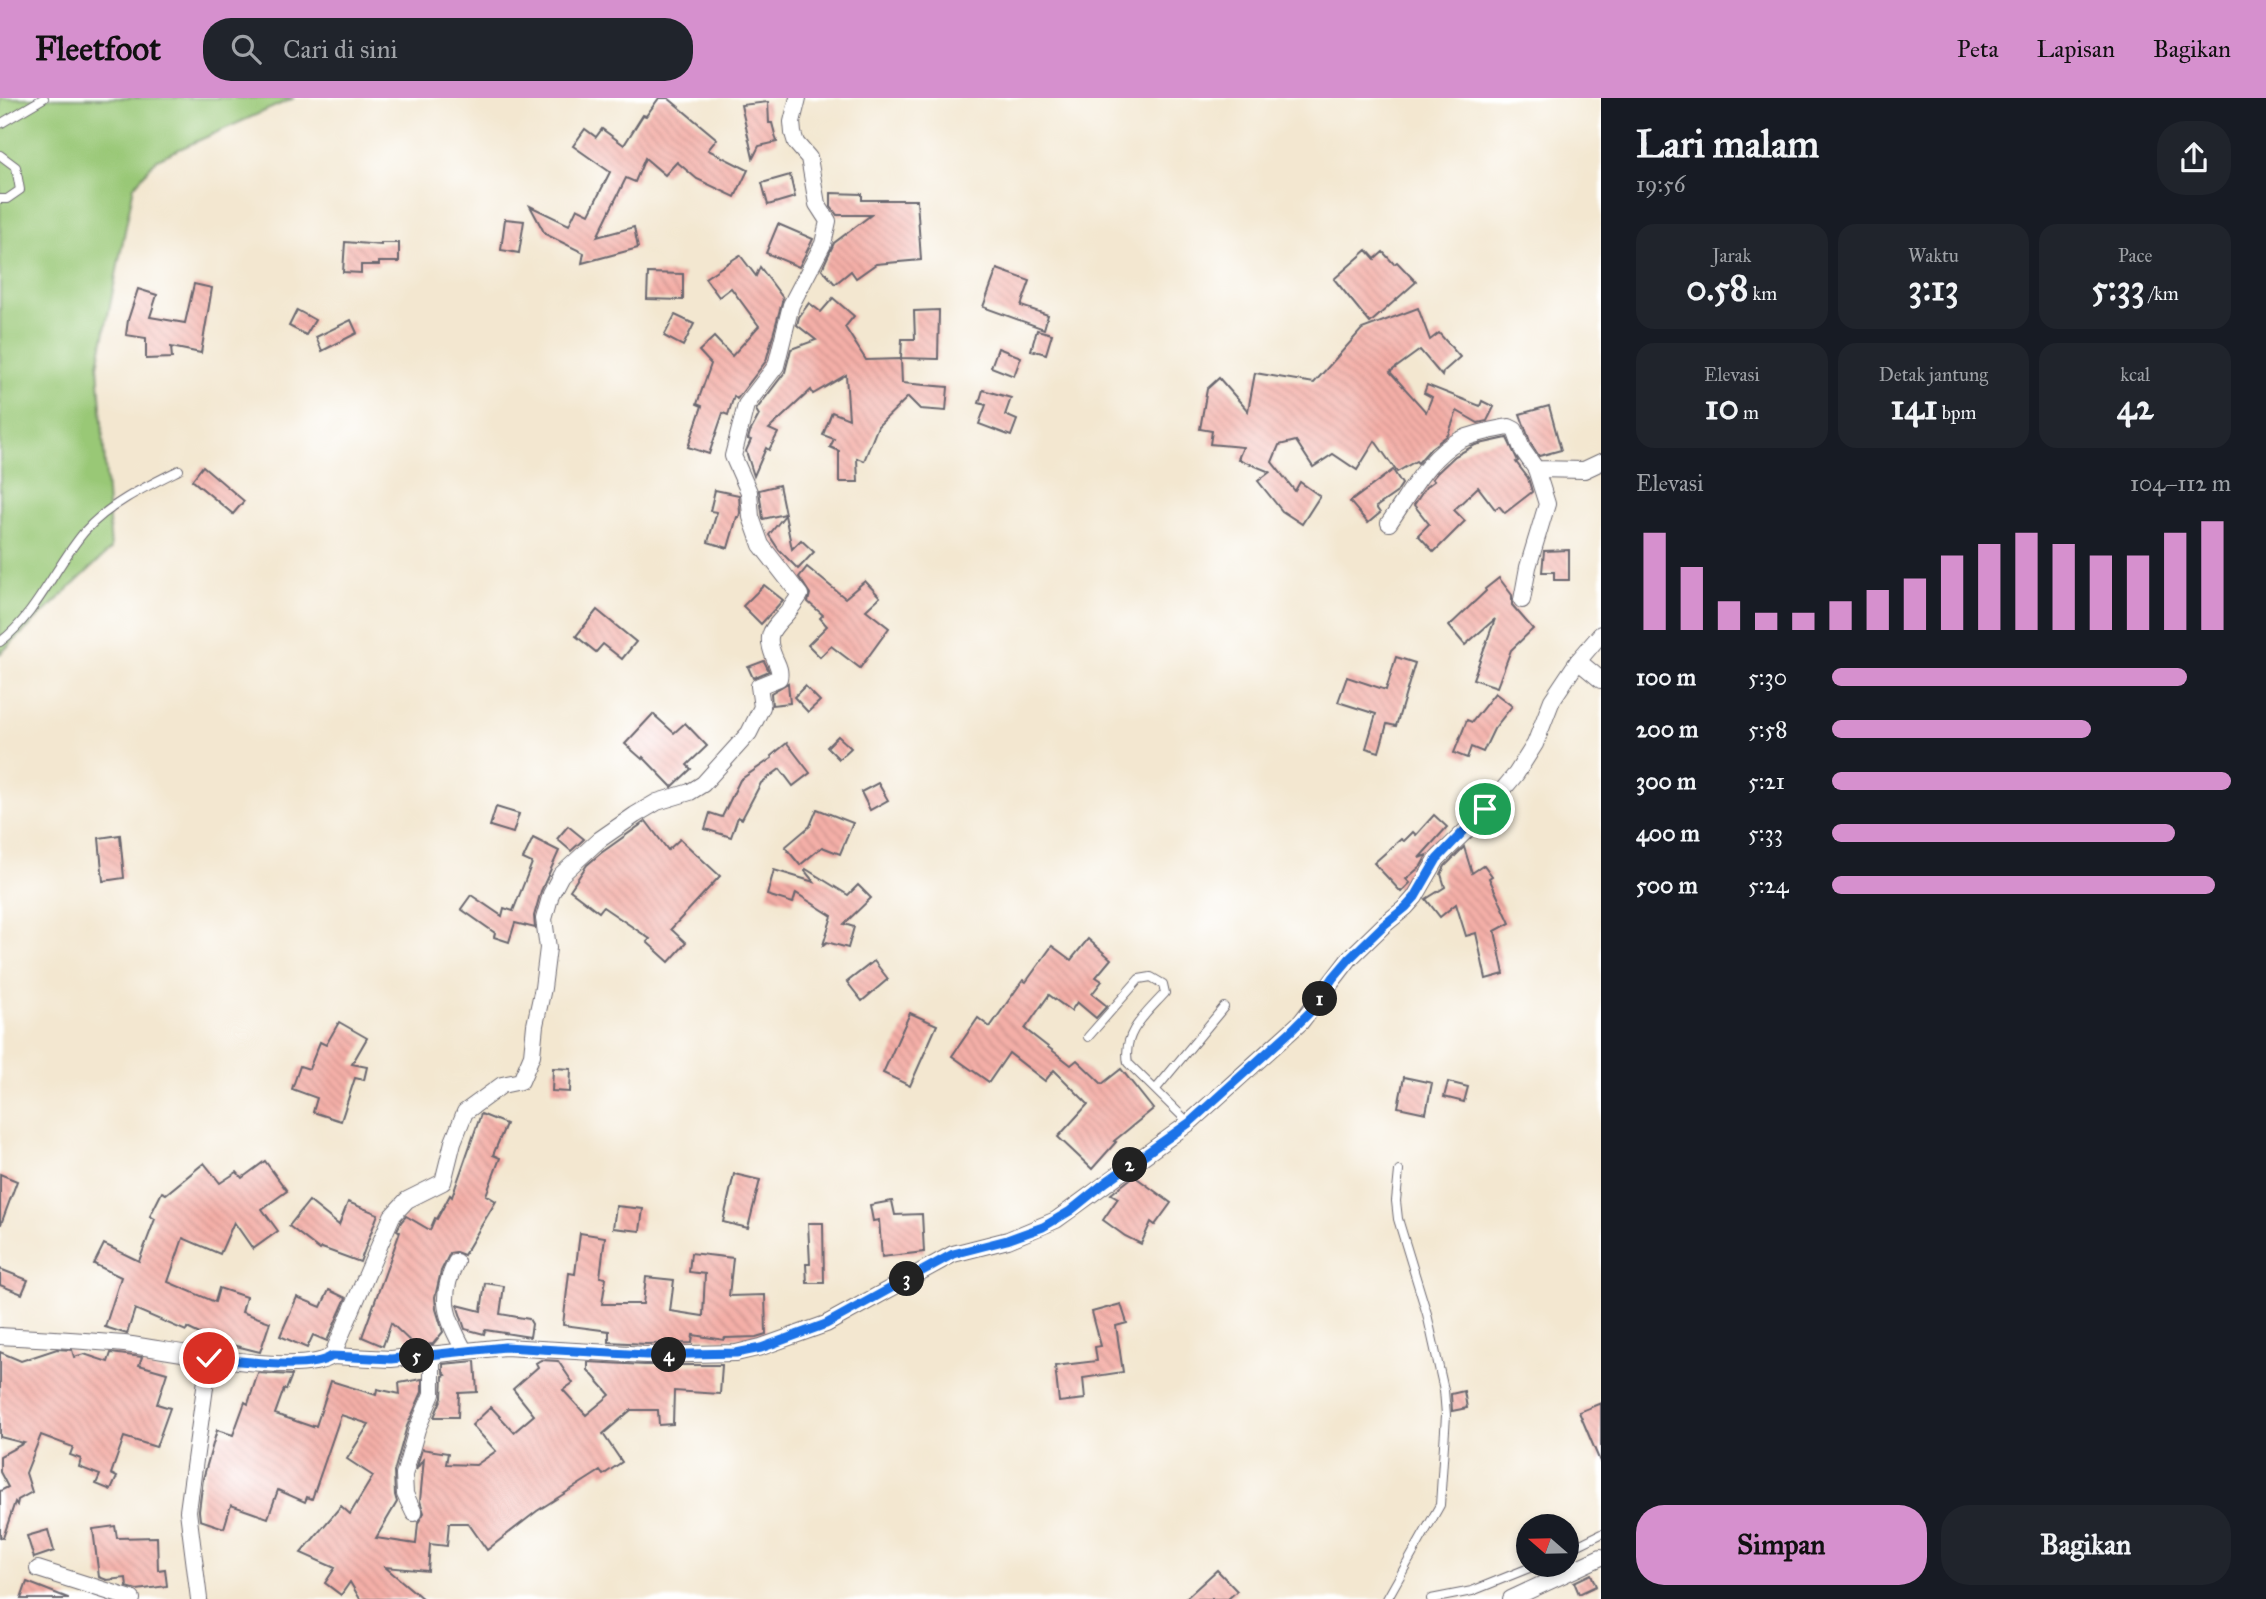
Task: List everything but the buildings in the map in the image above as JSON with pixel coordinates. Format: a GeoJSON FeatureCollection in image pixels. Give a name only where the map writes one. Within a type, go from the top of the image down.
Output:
{"type":"FeatureCollection","features":[{"type":"Feature","properties":{"kind":"street"},"geometry":{"type":"LineString","coordinates":[[0,1336],[125,1344],[209,1358],[291,1364],[324,1362],[332,1356],[392,1216],[407,1200],[443,1182],[453,1142],[465,1112],[502,1085],[521,1080],[532,1055],[543,988],[548,948],[544,919],[551,894],[561,875],[599,839],[635,815],[703,784],[749,733],[762,707],[759,686],[779,678],[781,672],[770,648],[774,625],[800,595],[761,545],[751,517],[749,492],[733,456],[746,405],[776,366],[791,305],[824,244],[828,221],[817,204],[808,158],[796,143],[793,133],[792,122],[798,98]]}},
{"type":"Feature","properties":{"kind":"street"},"geometry":{"type":"LineString","coordinates":[[1390,523],[1436,457],[1460,440],[1509,427],[1515,430],[1522,449],[1536,469],[1547,503],[1547,511],[1528,567],[1522,600]]}},
{"type":"Feature","properties":{"kind":"street"},"geometry":{"type":"LineString","coordinates":[[1536,469],[1584,470],[1601,462]]}},
{"type":"Feature","properties":{"kind":"street"},"geometry":{"type":"LineString","coordinates":[[332,1356],[391,1359],[505,1347],[646,1355],[736,1353],[761,1348],[826,1324],[953,1254],[1007,1240],[1050,1223],[1189,1123],[1312,1010],[1350,958],[1415,897],[1437,859],[1479,818],[1527,758],[1552,700],[1578,661],[1601,634]]}},
{"type":"Feature","properties":{"kind":"street"},"geometry":{"type":"LineString","coordinates":[[1578,661],[1601,680]]}},
{"type":"Feature","properties":{"kind":"street"},"geometry":{"type":"LineString","coordinates":[[456,1262],[448,1277],[444,1299],[450,1322],[464,1350]]}},
{"type":"Feature","properties":{"kind":"street"},"geometry":{"type":"LineString","coordinates":[[414,1513],[405,1494],[404,1475],[417,1429],[432,1394],[432,1354]]}},
{"type":"Feature","properties":{"kind":"street"},"geometry":{"type":"LineString","coordinates":[[199,1599],[188,1511],[209,1358]]}},
{"type":"Feature","properties":{"kind":"street"},"geometry":{"type":"LineString","coordinates":[[1511,1599],[1601,1557]]}},
{"type":"Feature","properties":{"kind":"street"},"geometry":{"type":"LineString","coordinates":[[38,1569],[132,1599]]}},
{"type":"Feature","properties":{"kind":"lane"},"geometry":{"type":"LineString","coordinates":[[0,124],[44,98]]}},
{"type":"Feature","properties":{"kind":"lane"},"geometry":{"type":"LineString","coordinates":[[0,155],[16,167],[20,190],[7,199],[0,199]]}},
{"type":"Feature","properties":{"kind":"lane"},"geometry":{"type":"LineString","coordinates":[[0,642],[35,605],[53,580],[66,555],[87,529],[111,509],[179,470]]}},
{"type":"Feature","properties":{"kind":"lane"},"geometry":{"type":"LineString","coordinates":[[1088,1037],[1139,979],[1151,977],[1163,984],[1165,993],[1130,1034],[1126,1049],[1128,1063],[1189,1123]]}},
{"type":"Feature","properties":{"kind":"lane"},"geometry":{"type":"LineString","coordinates":[[1156,1089],[1224,1007]]}},
{"type":"Feature","properties":{"kind":"lane"},"geometry":{"type":"LineString","coordinates":[[1387,1599],[1440,1505],[1446,1415],[1444,1390],[1427,1314],[1398,1219],[1396,1201],[1399,1171]]}},
{"type":"Feature","properties":{"kind":"lane"},"geometry":{"type":"LineString","coordinates":[[1579,1545],[1601,1534]]}},
{"type":"Feature","properties":{"kind":"lane"},"geometry":{"type":"LineString","coordinates":[[1431,1599],[1472,1591],[1516,1573]]}},
{"type":"Feature","properties":{"kind":"green space"},"geometry":{"type":"Polygon","coordinates":[[[0,98],[294,98],[157,159],[134,186],[98,365],[111,549],[0,654],[0,98]]]}},
{"type":"Feature","properties":{"kind":"route"},"geometry":{"type":"LineString","coordinates":[[209,1358],[291,1364],[324,1362],[332,1356],[391,1359],[505,1347],[646,1355],[736,1353],[761,1348],[826,1324],[953,1254],[1007,1240],[1056,1220],[1189,1123],[1301,1022],[1350,958],[1406,907],[1415,897],[1437,859],[1485,809]]}}]}
